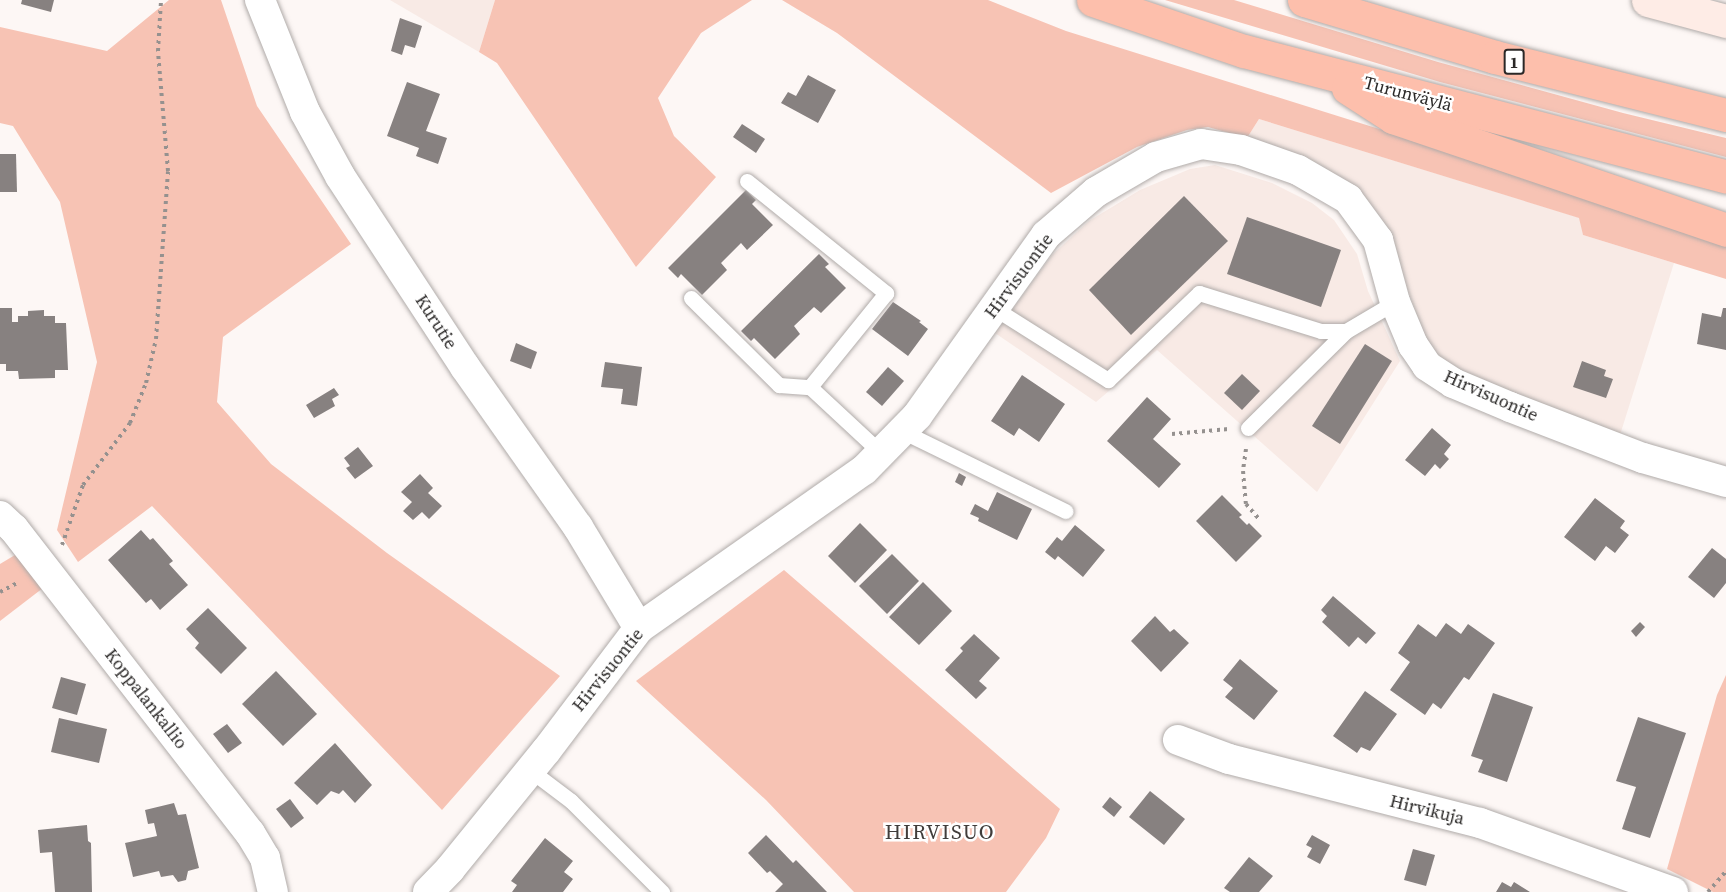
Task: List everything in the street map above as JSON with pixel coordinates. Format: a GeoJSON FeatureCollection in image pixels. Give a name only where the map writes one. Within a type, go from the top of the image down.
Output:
{"type":"FeatureCollection","features":[{"type":"Feature","properties":{"kind":"highway","name":"Turunväylä"},"geometry":{"type":"LineString","coordinates":[[1093,0],[1244,51],[1726,177]]}},
{"type":"Feature","properties":{"kind":"highway","name":"1"},"geometry":{"type":"LineString","coordinates":[[1304,0],[1495,57],[1726,115]]}},
{"type":"Feature","properties":{"kind":"highway"},"geometry":{"type":"LineString","coordinates":[[1324,72],[1393,117],[1726,230]]}},
{"type":"Feature","properties":{"kind":"main road"},"geometry":{"type":"LineString","coordinates":[[1648,0],[1726,21]]}},
{"type":"Feature","properties":{"kind":"street","name":"Kurutie"},"geometry":{"type":"LineString","coordinates":[[261,0],[305,112],[340,176],[465,367],[578,527],[639,628]]}},
{"type":"Feature","properties":{"kind":"street","name":"Hirvisuontie"},"geometry":{"type":"LineString","coordinates":[[428,892],[450,869],[530,770],[639,628],[864,470],[917,416],[1046,235],[1096,192],[1156,157],[1201,144],[1241,150],[1298,170],[1348,199],[1378,240],[1395,302],[1413,345],[1427,366],[1453,383],[1643,458],[1726,482]]}},
{"type":"Feature","properties":{"kind":"street","name":"Koppalankallio"},"geometry":{"type":"LineString","coordinates":[[0,516],[14,529],[250,833],[265,858],[273,892]]}},
{"type":"Feature","properties":{"kind":"street","name":"Hirvikuja"},"geometry":{"type":"LineString","coordinates":[[1178,740],[1229,759],[1480,823],[1673,892]]}},
{"type":"Feature","properties":{"kind":"lane"},"geometry":{"type":"LineString","coordinates":[[747,181],[886,293],[810,387]]}},
{"type":"Feature","properties":{"kind":"lane"},"geometry":{"type":"LineString","coordinates":[[994,308],[1108,380],[1199,292],[1321,331],[1346,331]]}},
{"type":"Feature","properties":{"kind":"lane"},"geometry":{"type":"LineString","coordinates":[[691,298],[779,385],[810,387],[881,453]]}},
{"type":"Feature","properties":{"kind":"lane"},"geometry":{"type":"LineString","coordinates":[[1248,428],[1346,331],[1395,302]]}},
{"type":"Feature","properties":{"kind":"lane"},"geometry":{"type":"LineString","coordinates":[[902,431],[1065,511]]}},
{"type":"Feature","properties":{"kind":"lane"},"geometry":{"type":"LineString","coordinates":[[530,770],[572,801],[662,892]]}},
{"type":"Feature","properties":{"kind":"path"},"geometry":{"type":"LineString","coordinates":[[60,549],[66,539],[83,485],[130,423],[146,382],[156,339],[168,171],[158,51],[161,0]]}},
{"type":"Feature","properties":{"kind":"path"},"geometry":{"type":"LineString","coordinates":[[1172,434],[1248,428],[1243,471],[1246,504],[1260,520]]}},
{"type":"Feature","properties":{"kind":"path"},"geometry":{"type":"LineString","coordinates":[[1708,892],[1726,871]]}},
{"type":"Feature","properties":{"kind":"shaded area"},"geometry":{"type":"Polygon","coordinates":[[[169,0],[221,0],[257,106],[351,244],[223,337],[217,402],[271,464],[387,553],[560,676],[442,810],[152,506],[78,562],[57,530],[97,362],[60,202],[13,126],[0,123],[0,27],[107,51],[169,0]]]}},
{"type":"Feature","properties":{"kind":"shaded area"},"geometry":{"type":"Polygon","coordinates":[[[390,0],[495,0],[479,52],[390,0]]]}},
{"type":"Feature","properties":{"kind":"shaded area"},"geometry":{"type":"Polygon","coordinates":[[[495,0],[752,0],[701,33],[658,98],[674,136],[716,177],[636,267],[497,63],[479,52],[495,0]]]}},
{"type":"Feature","properties":{"kind":"shaded area"},"geometry":{"type":"Polygon","coordinates":[[[782,0],[988,0],[1066,31],[1494,165],[1726,246],[1726,279],[1583,235],[1579,218],[1259,119],[1247,138],[1208,127],[1187,130],[1137,147],[1051,193],[837,33],[782,0]]]}},
{"type":"Feature","properties":{"kind":"shaded area"},"geometry":{"type":"Polygon","coordinates":[[[1165,0],[1234,0],[1438,62],[1623,113],[1726,138],[1726,157],[1440,82],[1165,0]]]}},
{"type":"Feature","properties":{"kind":"shaded area"},"geometry":{"type":"Polygon","coordinates":[[[1259,119],[1580,218],[1583,235],[1674,263],[1620,435],[1452,368],[1432,351],[1385,229],[1247,138],[1259,119]]]}},
{"type":"Feature","properties":{"kind":"shaded area"},"geometry":{"type":"Polygon","coordinates":[[[1215,165],[1272,183],[1312,203],[1334,220],[1357,254],[1368,291],[1400,361],[1317,492],[1157,350],[1096,402],[995,333],[1052,255],[1089,221],[1140,190],[1190,169],[1215,165]]]}},
{"type":"Feature","properties":{"kind":"shaded area"},"geometry":{"type":"Polygon","coordinates":[[[15,555],[43,588],[0,621],[0,564],[15,555]]]}},
{"type":"Feature","properties":{"kind":"shaded area"},"geometry":{"type":"Polygon","coordinates":[[[784,570],[1060,809],[1046,838],[1006,892],[854,892],[766,800],[636,681],[784,570]]]}},
{"type":"Feature","properties":{"kind":"shaded area"},"geometry":{"type":"Polygon","coordinates":[[[1726,675],[1726,892],[1713,892],[1667,869],[1717,695],[1726,675]]]}},
{"type":"Feature","properties":{"kind":"building"},"geometry":{"type":"Polygon","coordinates":[[[22,0],[54,0],[51,12],[21,4],[22,0]]]}},
{"type":"Feature","properties":{"kind":"building"},"geometry":{"type":"Polygon","coordinates":[[[400,18],[422,26],[415,48],[405,45],[402,55],[391,51],[400,18]]]}},
{"type":"Feature","properties":{"kind":"building"},"geometry":{"type":"Polygon","coordinates":[[[808,75],[836,90],[818,123],[781,103],[788,92],[796,96],[808,75]]]}},
{"type":"Feature","properties":{"kind":"building"},"geometry":{"type":"Polygon","coordinates":[[[407,82],[440,94],[426,131],[447,138],[438,164],[416,156],[419,148],[387,136],[407,82]]]}},
{"type":"Feature","properties":{"kind":"building"},"geometry":{"type":"Polygon","coordinates":[[[742,124],[765,139],[756,153],[733,137],[742,124]]]}},
{"type":"Feature","properties":{"kind":"building"},"geometry":{"type":"Polygon","coordinates":[[[0,154],[16,154],[17,192],[0,192],[0,154]]]}},
{"type":"Feature","properties":{"kind":"building"},"geometry":{"type":"Polygon","coordinates":[[[746,190],[756,200],[752,204],[773,225],[747,250],[741,243],[721,263],[727,270],[702,295],[681,274],[678,278],[668,268],[746,190]]]}},
{"type":"Feature","properties":{"kind":"building"},"geometry":{"type":"Polygon","coordinates":[[[1184,196],[1228,241],[1131,335],[1089,290],[1184,196]]]}},
{"type":"Feature","properties":{"kind":"building"},"geometry":{"type":"Polygon","coordinates":[[[1247,217],[1341,250],[1321,307],[1227,274],[1247,217]]]}},
{"type":"Feature","properties":{"kind":"building"},"geometry":{"type":"Polygon","coordinates":[[[819,254],[829,264],[825,267],[846,288],[821,313],[814,307],[794,326],[800,334],[775,359],[754,338],[751,341],[741,331],[819,254]]]}},
{"type":"Feature","properties":{"kind":"building"},"geometry":{"type":"Polygon","coordinates":[[[893,302],[921,321],[919,322],[928,329],[908,356],[872,329],[893,302]]]}},
{"type":"Feature","properties":{"kind":"building"},"geometry":{"type":"Polygon","coordinates":[[[0,308],[12,308],[12,322],[18,322],[18,316],[28,316],[28,311],[44,310],[44,316],[55,316],[55,323],[66,323],[68,370],[55,370],[55,378],[19,379],[18,371],[6,371],[6,364],[0,364],[0,308]]]}},
{"type":"Feature","properties":{"kind":"building"},"geometry":{"type":"Polygon","coordinates":[[[1723,308],[1726,308],[1726,350],[1697,344],[1702,313],[1721,317],[1723,308]]]}},
{"type":"Feature","properties":{"kind":"building"},"geometry":{"type":"Polygon","coordinates":[[[516,343],[537,352],[531,369],[510,361],[516,343]]]}},
{"type":"Feature","properties":{"kind":"building"},"geometry":{"type":"Polygon","coordinates":[[[1365,344],[1392,361],[1340,444],[1312,426],[1365,344]]]}},
{"type":"Feature","properties":{"kind":"building"},"geometry":{"type":"Polygon","coordinates":[[[1582,361],[1606,370],[1604,376],[1613,379],[1606,398],[1573,387],[1582,361]]]}},
{"type":"Feature","properties":{"kind":"building"},"geometry":{"type":"Polygon","coordinates":[[[605,362],[642,367],[637,406],[621,404],[623,389],[601,387],[605,362]]]}},
{"type":"Feature","properties":{"kind":"building"},"geometry":{"type":"Polygon","coordinates":[[[888,367],[904,381],[882,406],[866,392],[888,367]]]}},
{"type":"Feature","properties":{"kind":"building"},"geometry":{"type":"Polygon","coordinates":[[[1242,374],[1260,391],[1242,410],[1224,393],[1242,374]]]}},
{"type":"Feature","properties":{"kind":"building"},"geometry":{"type":"Polygon","coordinates":[[[1022,375],[1065,404],[1039,442],[1019,428],[1014,436],[991,421],[1022,375]]]}},
{"type":"Feature","properties":{"kind":"building"},"geometry":{"type":"Polygon","coordinates":[[[334,388],[339,395],[332,399],[335,406],[314,418],[306,405],[334,388]]]}},
{"type":"Feature","properties":{"kind":"building"},"geometry":{"type":"Polygon","coordinates":[[[1147,397],[1171,419],[1153,439],[1181,464],[1159,488],[1107,441],[1147,397]]]}},
{"type":"Feature","properties":{"kind":"building"},"geometry":{"type":"Polygon","coordinates":[[[1432,428],[1451,445],[1444,454],[1449,459],[1440,469],[1435,464],[1425,476],[1405,460],[1432,428]]]}},
{"type":"Feature","properties":{"kind":"building"},"geometry":{"type":"Polygon","coordinates":[[[358,447],[373,466],[355,479],[346,468],[350,466],[344,458],[358,447]]]}},
{"type":"Feature","properties":{"kind":"building"},"geometry":{"type":"Polygon","coordinates":[[[959,473],[966,477],[962,486],[955,482],[959,473]]]}},
{"type":"Feature","properties":{"kind":"building"},"geometry":{"type":"Polygon","coordinates":[[[420,474],[433,488],[428,493],[442,506],[429,519],[422,512],[413,520],[403,511],[412,502],[401,492],[420,474]]]}},
{"type":"Feature","properties":{"kind":"building"},"geometry":{"type":"Polygon","coordinates":[[[997,492],[1032,509],[1017,540],[978,521],[979,518],[970,514],[975,504],[988,511],[997,492]]]}},
{"type":"Feature","properties":{"kind":"building"},"geometry":{"type":"Polygon","coordinates":[[[1222,495],[1242,515],[1239,517],[1262,536],[1236,562],[1196,521],[1222,495]]]}},
{"type":"Feature","properties":{"kind":"building"},"geometry":{"type":"Polygon","coordinates":[[[1595,498],[1625,521],[1620,528],[1629,535],[1615,553],[1606,546],[1595,561],[1564,537],[1595,498]]]}},
{"type":"Feature","properties":{"kind":"building"},"geometry":{"type":"Polygon","coordinates":[[[860,523],[887,550],[855,583],[828,556],[860,523]]]}},
{"type":"Feature","properties":{"kind":"building"},"geometry":{"type":"Polygon","coordinates":[[[1075,525],[1105,550],[1083,577],[1058,556],[1055,560],[1045,552],[1057,537],[1062,541],[1075,525]]]}},
{"type":"Feature","properties":{"kind":"building"},"geometry":{"type":"Polygon","coordinates":[[[141,530],[150,540],[153,538],[173,561],[169,564],[188,585],[160,610],[151,599],[146,603],[108,560],[141,530]]]}},
{"type":"Feature","properties":{"kind":"building"},"geometry":{"type":"Polygon","coordinates":[[[1712,548],[1726,559],[1726,583],[1714,598],[1688,577],[1712,548]]]}},
{"type":"Feature","properties":{"kind":"building"},"geometry":{"type":"Polygon","coordinates":[[[892,554],[919,581],[887,614],[859,586],[892,554]]]}},
{"type":"Feature","properties":{"kind":"building"},"geometry":{"type":"Polygon","coordinates":[[[923,582],[952,611],[919,645],[889,617],[923,582]]]}},
{"type":"Feature","properties":{"kind":"building"},"geometry":{"type":"Polygon","coordinates":[[[1333,596],[1376,633],[1366,644],[1358,637],[1349,647],[1322,622],[1327,616],[1321,610],[1333,596]]]}},
{"type":"Feature","properties":{"kind":"building"},"geometry":{"type":"Polygon","coordinates":[[[208,608],[247,648],[221,674],[195,648],[199,643],[186,629],[208,608]]]}},
{"type":"Feature","properties":{"kind":"building"},"geometry":{"type":"Polygon","coordinates":[[[1155,616],[1170,632],[1174,629],[1189,643],[1161,672],[1131,641],[1155,616]]]}},
{"type":"Feature","properties":{"kind":"building"},"geometry":{"type":"Polygon","coordinates":[[[1640,622],[1645,627],[1636,637],[1631,631],[1640,622]]]}},
{"type":"Feature","properties":{"kind":"building"},"geometry":{"type":"Polygon","coordinates":[[[1446,623],[1461,634],[1468,624],[1495,643],[1469,680],[1464,677],[1441,709],[1433,703],[1425,715],[1390,690],[1410,662],[1398,653],[1418,624],[1436,637],[1446,623]]]}},
{"type":"Feature","properties":{"kind":"building"},"geometry":{"type":"Polygon","coordinates":[[[974,634],[1000,658],[979,681],[987,688],[976,699],[945,670],[963,651],[960,648],[974,634]]]}},
{"type":"Feature","properties":{"kind":"building"},"geometry":{"type":"Polygon","coordinates":[[[1240,659],[1278,691],[1254,720],[1225,697],[1233,688],[1223,680],[1240,659]]]}},
{"type":"Feature","properties":{"kind":"building"},"geometry":{"type":"Polygon","coordinates":[[[276,671],[317,714],[283,746],[242,704],[276,671]]]}},
{"type":"Feature","properties":{"kind":"building"},"geometry":{"type":"Polygon","coordinates":[[[61,677],[86,684],[77,715],[52,708],[61,677]]]}},
{"type":"Feature","properties":{"kind":"building"},"geometry":{"type":"Polygon","coordinates":[[[1365,691],[1397,714],[1370,751],[1361,747],[1357,753],[1333,736],[1365,691]]]}},
{"type":"Feature","properties":{"kind":"building"},"geometry":{"type":"Polygon","coordinates":[[[1493,693],[1533,707],[1507,782],[1478,772],[1483,760],[1471,756],[1493,693]]]}},
{"type":"Feature","properties":{"kind":"building"},"geometry":{"type":"Polygon","coordinates":[[[1638,717],[1686,733],[1650,838],[1622,829],[1636,787],[1616,781],[1638,717]]]}},
{"type":"Feature","properties":{"kind":"building"},"geometry":{"type":"Polygon","coordinates":[[[59,718],[107,729],[99,763],[51,752],[59,718]]]}},
{"type":"Feature","properties":{"kind":"building"},"geometry":{"type":"Polygon","coordinates":[[[227,724],[242,743],[228,753],[213,734],[227,724]]]}},
{"type":"Feature","properties":{"kind":"building"},"geometry":{"type":"Polygon","coordinates":[[[335,743],[372,785],[355,803],[343,790],[339,794],[331,791],[317,805],[294,783],[335,743]]]}},
{"type":"Feature","properties":{"kind":"building"},"geometry":{"type":"Polygon","coordinates":[[[1150,791],[1185,819],[1164,845],[1129,817],[1150,791]]]}},
{"type":"Feature","properties":{"kind":"building"},"geometry":{"type":"Polygon","coordinates":[[[1110,797],[1122,807],[1114,817],[1102,807],[1110,797]]]}},
{"type":"Feature","properties":{"kind":"building"},"geometry":{"type":"Polygon","coordinates":[[[290,799],[304,818],[291,828],[276,809],[290,799]]]}},
{"type":"Feature","properties":{"kind":"building"},"geometry":{"type":"Polygon","coordinates":[[[174,803],[178,815],[186,814],[199,868],[188,871],[186,880],[178,882],[173,875],[161,877],[159,871],[133,877],[125,843],[157,836],[154,823],[148,824],[145,810],[174,803]]]}},
{"type":"Feature","properties":{"kind":"building"},"geometry":{"type":"Polygon","coordinates":[[[87,825],[88,841],[91,843],[92,892],[55,892],[52,852],[40,853],[38,830],[87,825]]]}},
{"type":"Feature","properties":{"kind":"building"},"geometry":{"type":"Polygon","coordinates":[[[766,835],[793,863],[796,860],[827,892],[775,892],[783,884],[770,871],[767,873],[748,853],[766,835]]]}},
{"type":"Feature","properties":{"kind":"building"},"geometry":{"type":"Polygon","coordinates":[[[1312,835],[1330,845],[1320,864],[1307,857],[1312,848],[1306,845],[1312,835]]]}},
{"type":"Feature","properties":{"kind":"building"},"geometry":{"type":"Polygon","coordinates":[[[545,838],[573,861],[564,872],[573,879],[563,892],[512,892],[517,885],[511,881],[545,838]]]}},
{"type":"Feature","properties":{"kind":"building"},"geometry":{"type":"Polygon","coordinates":[[[1413,849],[1435,855],[1426,886],[1404,880],[1413,849]]]}},
{"type":"Feature","properties":{"kind":"building"},"geometry":{"type":"Polygon","coordinates":[[[1249,857],[1273,876],[1259,892],[1230,892],[1224,888],[1249,857]]]}},
{"type":"Feature","properties":{"kind":"building"},"geometry":{"type":"Polygon","coordinates":[[[1502,882],[1511,887],[1514,882],[1530,892],[1496,892],[1502,882]]]}},
{"type":"Feature","properties":{"kind":"district","name":"HIRVISUO"},"geometry":{"type":"Point","coordinates":[940,832]}}]}
